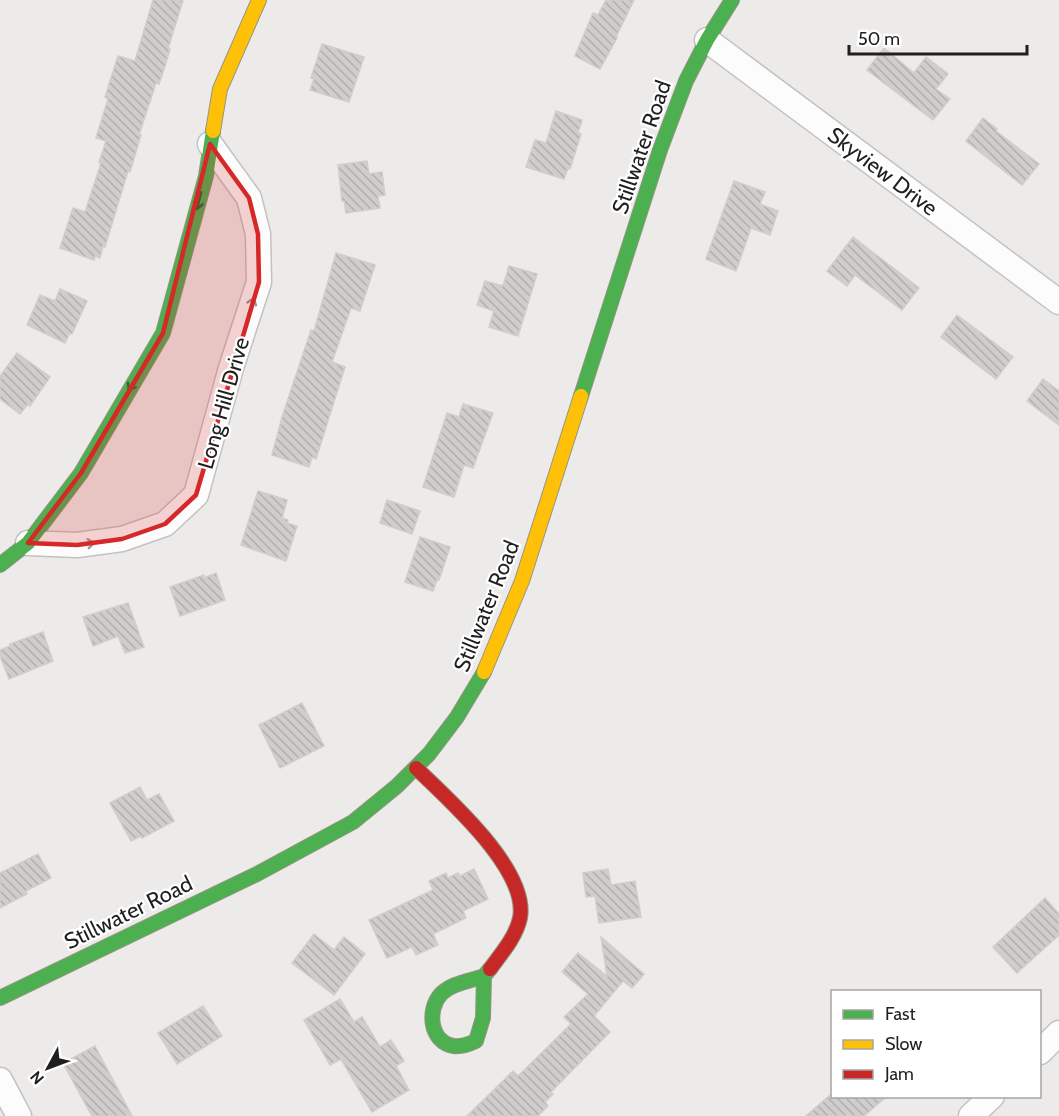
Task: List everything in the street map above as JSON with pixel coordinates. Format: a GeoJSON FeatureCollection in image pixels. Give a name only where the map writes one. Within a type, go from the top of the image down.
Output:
{"type":"FeatureCollection","features":[{"type":"Feature","properties":{"kind":"main road"},"geometry":{"type":"LineString","coordinates":[[0,565],[28,543],[81,473],[163,333],[206,176],[220,89],[259,0]]}},
{"type":"Feature","properties":{"kind":"main road","name":"Stillwater Road"},"geometry":{"type":"LineString","coordinates":[[0,998],[256,874],[353,822],[416,768],[457,717],[482,677],[522,581],[660,150],[686,81],[707,40],[732,0]]}},
{"type":"Feature","properties":{"kind":"main road"},"geometry":{"type":"LineString","coordinates":[[416,768],[455,807],[501,860],[520,896],[520,919],[517,926],[501,954],[484,976],[442,992],[433,1003],[430,1018],[436,1034],[446,1043],[460,1047],[476,1041],[483,1026],[484,976]]}},
{"type":"Feature","properties":{"kind":"street","name":"Skyview Drive"},"geometry":{"type":"LineString","coordinates":[[707,40],[1059,302]]}},
{"type":"Feature","properties":{"kind":"street","name":"Long Hill Drive"},"geometry":{"type":"LineString","coordinates":[[28,543],[77,545],[122,539],[165,524],[196,495],[231,368],[259,282],[258,234],[249,198],[210,144]]}},
{"type":"Feature","properties":{"kind":"street"},"geometry":{"type":"LineString","coordinates":[[1041,1051],[1059,1033]]}},
{"type":"Feature","properties":{"kind":"street"},"geometry":{"type":"LineString","coordinates":[[0,1080],[19,1116]]}},
{"type":"Feature","properties":{"kind":"street"},"geometry":{"type":"LineString","coordinates":[[971,1116],[990,1098]]}},
{"type":"Feature","properties":{"kind":"highlighted area"},"geometry":{"type":"Polygon","coordinates":[[[210,144],[249,198],[258,234],[259,282],[196,495],[165,524],[122,539],[77,545],[28,543],[81,473],[163,333],[210,144]]]}},
{"type":"Feature","properties":{"kind":"building"},"geometry":{"type":"Polygon","coordinates":[[[153,0],[183,0],[165,66],[159,84],[156,83],[105,247],[103,246],[100,258],[95,256],[94,260],[60,248],[73,208],[85,212],[101,163],[99,162],[106,141],[96,138],[108,99],[105,97],[118,56],[135,61],[153,0]]]}},
{"type":"Feature","properties":{"kind":"building"},"geometry":{"type":"Polygon","coordinates":[[[606,0],[634,0],[600,69],[575,56],[593,13],[598,15],[606,0]]]}},
{"type":"Feature","properties":{"kind":"building"},"geometry":{"type":"Polygon","coordinates":[[[322,44],[364,57],[349,102],[310,90],[314,79],[311,78],[322,44]]]}},
{"type":"Feature","properties":{"kind":"building"},"geometry":{"type":"Polygon","coordinates":[[[884,48],[914,73],[926,57],[948,74],[936,89],[950,99],[933,120],[867,70],[884,48]]]}},
{"type":"Feature","properties":{"kind":"building"},"geometry":{"type":"Polygon","coordinates":[[[556,111],[582,120],[578,133],[581,134],[570,169],[568,168],[564,179],[526,167],[535,140],[546,143],[556,111]]]}},
{"type":"Feature","properties":{"kind":"building"},"geometry":{"type":"Polygon","coordinates":[[[983,118],[1039,164],[1022,185],[966,141],[983,118]]]}},
{"type":"Feature","properties":{"kind":"building"},"geometry":{"type":"Polygon","coordinates":[[[367,161],[369,174],[382,172],[385,195],[378,196],[380,208],[346,213],[344,201],[342,201],[338,165],[367,161]]]}},
{"type":"Feature","properties":{"kind":"building"},"geometry":{"type":"Polygon","coordinates":[[[734,181],[765,192],[760,204],[778,211],[770,235],[751,228],[736,271],[706,259],[734,181]]]}},
{"type":"Feature","properties":{"kind":"building"},"geometry":{"type":"Polygon","coordinates":[[[853,237],[919,288],[902,310],[855,275],[847,286],[827,271],[853,237]]]}},
{"type":"Feature","properties":{"kind":"building"},"geometry":{"type":"Polygon","coordinates":[[[336,253],[375,265],[360,311],[351,308],[332,362],[345,367],[316,459],[312,457],[309,467],[272,455],[311,330],[314,331],[336,253]]]}},
{"type":"Feature","properties":{"kind":"building"},"geometry":{"type":"Polygon","coordinates":[[[509,266],[537,274],[518,336],[489,327],[494,311],[477,305],[485,281],[503,286],[509,266]]]}},
{"type":"Feature","properties":{"kind":"building"},"geometry":{"type":"Polygon","coordinates":[[[60,289],[87,301],[72,334],[70,333],[65,343],[27,325],[40,295],[55,301],[60,289]]]}},
{"type":"Feature","properties":{"kind":"building"},"geometry":{"type":"Polygon","coordinates":[[[957,315],[1013,357],[996,379],[941,337],[957,315]]]}},
{"type":"Feature","properties":{"kind":"building"},"geometry":{"type":"Polygon","coordinates":[[[17,353],[50,377],[30,406],[28,404],[20,414],[0,399],[0,376],[17,353]]]}},
{"type":"Feature","properties":{"kind":"building"},"geometry":{"type":"Polygon","coordinates":[[[1043,379],[1059,391],[1059,425],[1027,401],[1043,379]]]}},
{"type":"Feature","properties":{"kind":"building"},"geometry":{"type":"Polygon","coordinates":[[[463,404],[493,413],[473,468],[464,465],[454,497],[423,487],[447,413],[459,417],[463,404]]]}},
{"type":"Feature","properties":{"kind":"building"},"geometry":{"type":"Polygon","coordinates":[[[258,491],[287,500],[282,518],[288,520],[287,523],[297,526],[286,561],[241,545],[258,491]]]}},
{"type":"Feature","properties":{"kind":"building"},"geometry":{"type":"Polygon","coordinates":[[[387,500],[420,511],[412,534],[380,523],[387,500]]]}},
{"type":"Feature","properties":{"kind":"building"},"geometry":{"type":"Polygon","coordinates":[[[420,537],[450,547],[433,591],[405,582],[420,537]]]}},
{"type":"Feature","properties":{"kind":"building"},"geometry":{"type":"Polygon","coordinates":[[[216,573],[225,600],[180,616],[170,587],[216,573]]]}},
{"type":"Feature","properties":{"kind":"building"},"geometry":{"type":"Polygon","coordinates":[[[128,603],[144,647],[125,653],[118,636],[93,646],[83,617],[128,603]]]}},
{"type":"Feature","properties":{"kind":"building"},"geometry":{"type":"Polygon","coordinates":[[[43,632],[53,661],[9,679],[0,650],[43,632]]]}},
{"type":"Feature","properties":{"kind":"building"},"geometry":{"type":"Polygon","coordinates":[[[302,703],[324,746],[280,768],[259,725],[302,703]]]}},
{"type":"Feature","properties":{"kind":"building"},"geometry":{"type":"Polygon","coordinates":[[[140,787],[147,800],[159,794],[174,821],[142,838],[141,836],[131,841],[110,803],[140,787]]]}},
{"type":"Feature","properties":{"kind":"building"},"geometry":{"type":"Polygon","coordinates":[[[38,854],[51,878],[0,908],[0,873],[38,854]]]}},
{"type":"Feature","properties":{"kind":"building"},"geometry":{"type":"Polygon","coordinates":[[[474,869],[488,899],[463,911],[466,918],[433,934],[438,945],[416,955],[412,947],[387,958],[369,920],[433,890],[429,881],[446,873],[448,878],[458,873],[460,876],[474,869]]]}},
{"type":"Feature","properties":{"kind":"building"},"geometry":{"type":"Polygon","coordinates":[[[608,869],[611,885],[635,881],[641,917],[599,923],[595,896],[586,897],[583,873],[608,869]]]}},
{"type":"Feature","properties":{"kind":"building"},"geometry":{"type":"Polygon","coordinates":[[[1045,898],[1059,914],[1059,935],[1017,973],[993,947],[1045,898]]]}},
{"type":"Feature","properties":{"kind":"building"},"geometry":{"type":"Polygon","coordinates":[[[314,934],[334,950],[344,937],[365,954],[334,995],[292,963],[314,934]]]}},
{"type":"Feature","properties":{"kind":"building"},"geometry":{"type":"Polygon","coordinates":[[[601,937],[644,974],[632,988],[623,981],[594,1016],[610,1032],[551,1092],[553,1094],[545,1102],[548,1106],[538,1116],[467,1116],[513,1071],[518,1076],[571,1024],[564,1017],[588,994],[562,972],[578,953],[607,976],[601,937]]]}},
{"type":"Feature","properties":{"kind":"building"},"geometry":{"type":"Polygon","coordinates":[[[340,999],[354,1022],[362,1017],[380,1047],[391,1040],[404,1061],[396,1066],[409,1090],[372,1112],[341,1059],[330,1065],[304,1020],[340,999]]]}},
{"type":"Feature","properties":{"kind":"building"},"geometry":{"type":"Polygon","coordinates":[[[203,1006],[222,1036],[177,1064],[158,1033],[203,1006]]]}},
{"type":"Feature","properties":{"kind":"building"},"geometry":{"type":"Polygon","coordinates":[[[95,1046],[132,1116],[92,1116],[63,1063],[95,1046]]]}},
{"type":"Feature","properties":{"kind":"building"},"geometry":{"type":"Polygon","coordinates":[[[829,1096],[831,1098],[885,1098],[864,1116],[806,1116],[829,1096]]]}},
{"type":"Feature","properties":{"kind":"traffic: fast"},"geometry":{"type":"LineString","coordinates":[[581,396],[660,150],[686,81],[707,40],[732,0]]}},
{"type":"Feature","properties":{"kind":"traffic: fast"},"geometry":{"type":"LineString","coordinates":[[0,565],[28,543],[81,473],[163,333],[206,176],[213,131]]}},
{"type":"Feature","properties":{"kind":"traffic: fast"},"geometry":{"type":"LineString","coordinates":[[0,998],[257,874],[353,822],[397,786],[429,754],[457,717],[484,672]]}},
{"type":"Feature","properties":{"kind":"traffic: fast"},"geometry":{"type":"LineString","coordinates":[[484,976],[450,987],[437,1000],[432,1016],[433,1024],[439,1038],[446,1043],[460,1046],[476,1041],[483,1018],[484,976],[490,969]]}},
{"type":"Feature","properties":{"kind":"traffic: slow"},"geometry":{"type":"LineString","coordinates":[[213,131],[220,89],[259,0]]}},
{"type":"Feature","properties":{"kind":"traffic: slow"},"geometry":{"type":"LineString","coordinates":[[484,672],[522,581],[581,396]]}},
{"type":"Feature","properties":{"kind":"traffic: jam"},"geometry":{"type":"LineString","coordinates":[[416,768],[465,816],[499,858],[512,879],[519,899],[520,918],[512,939],[490,969]]}}]}
